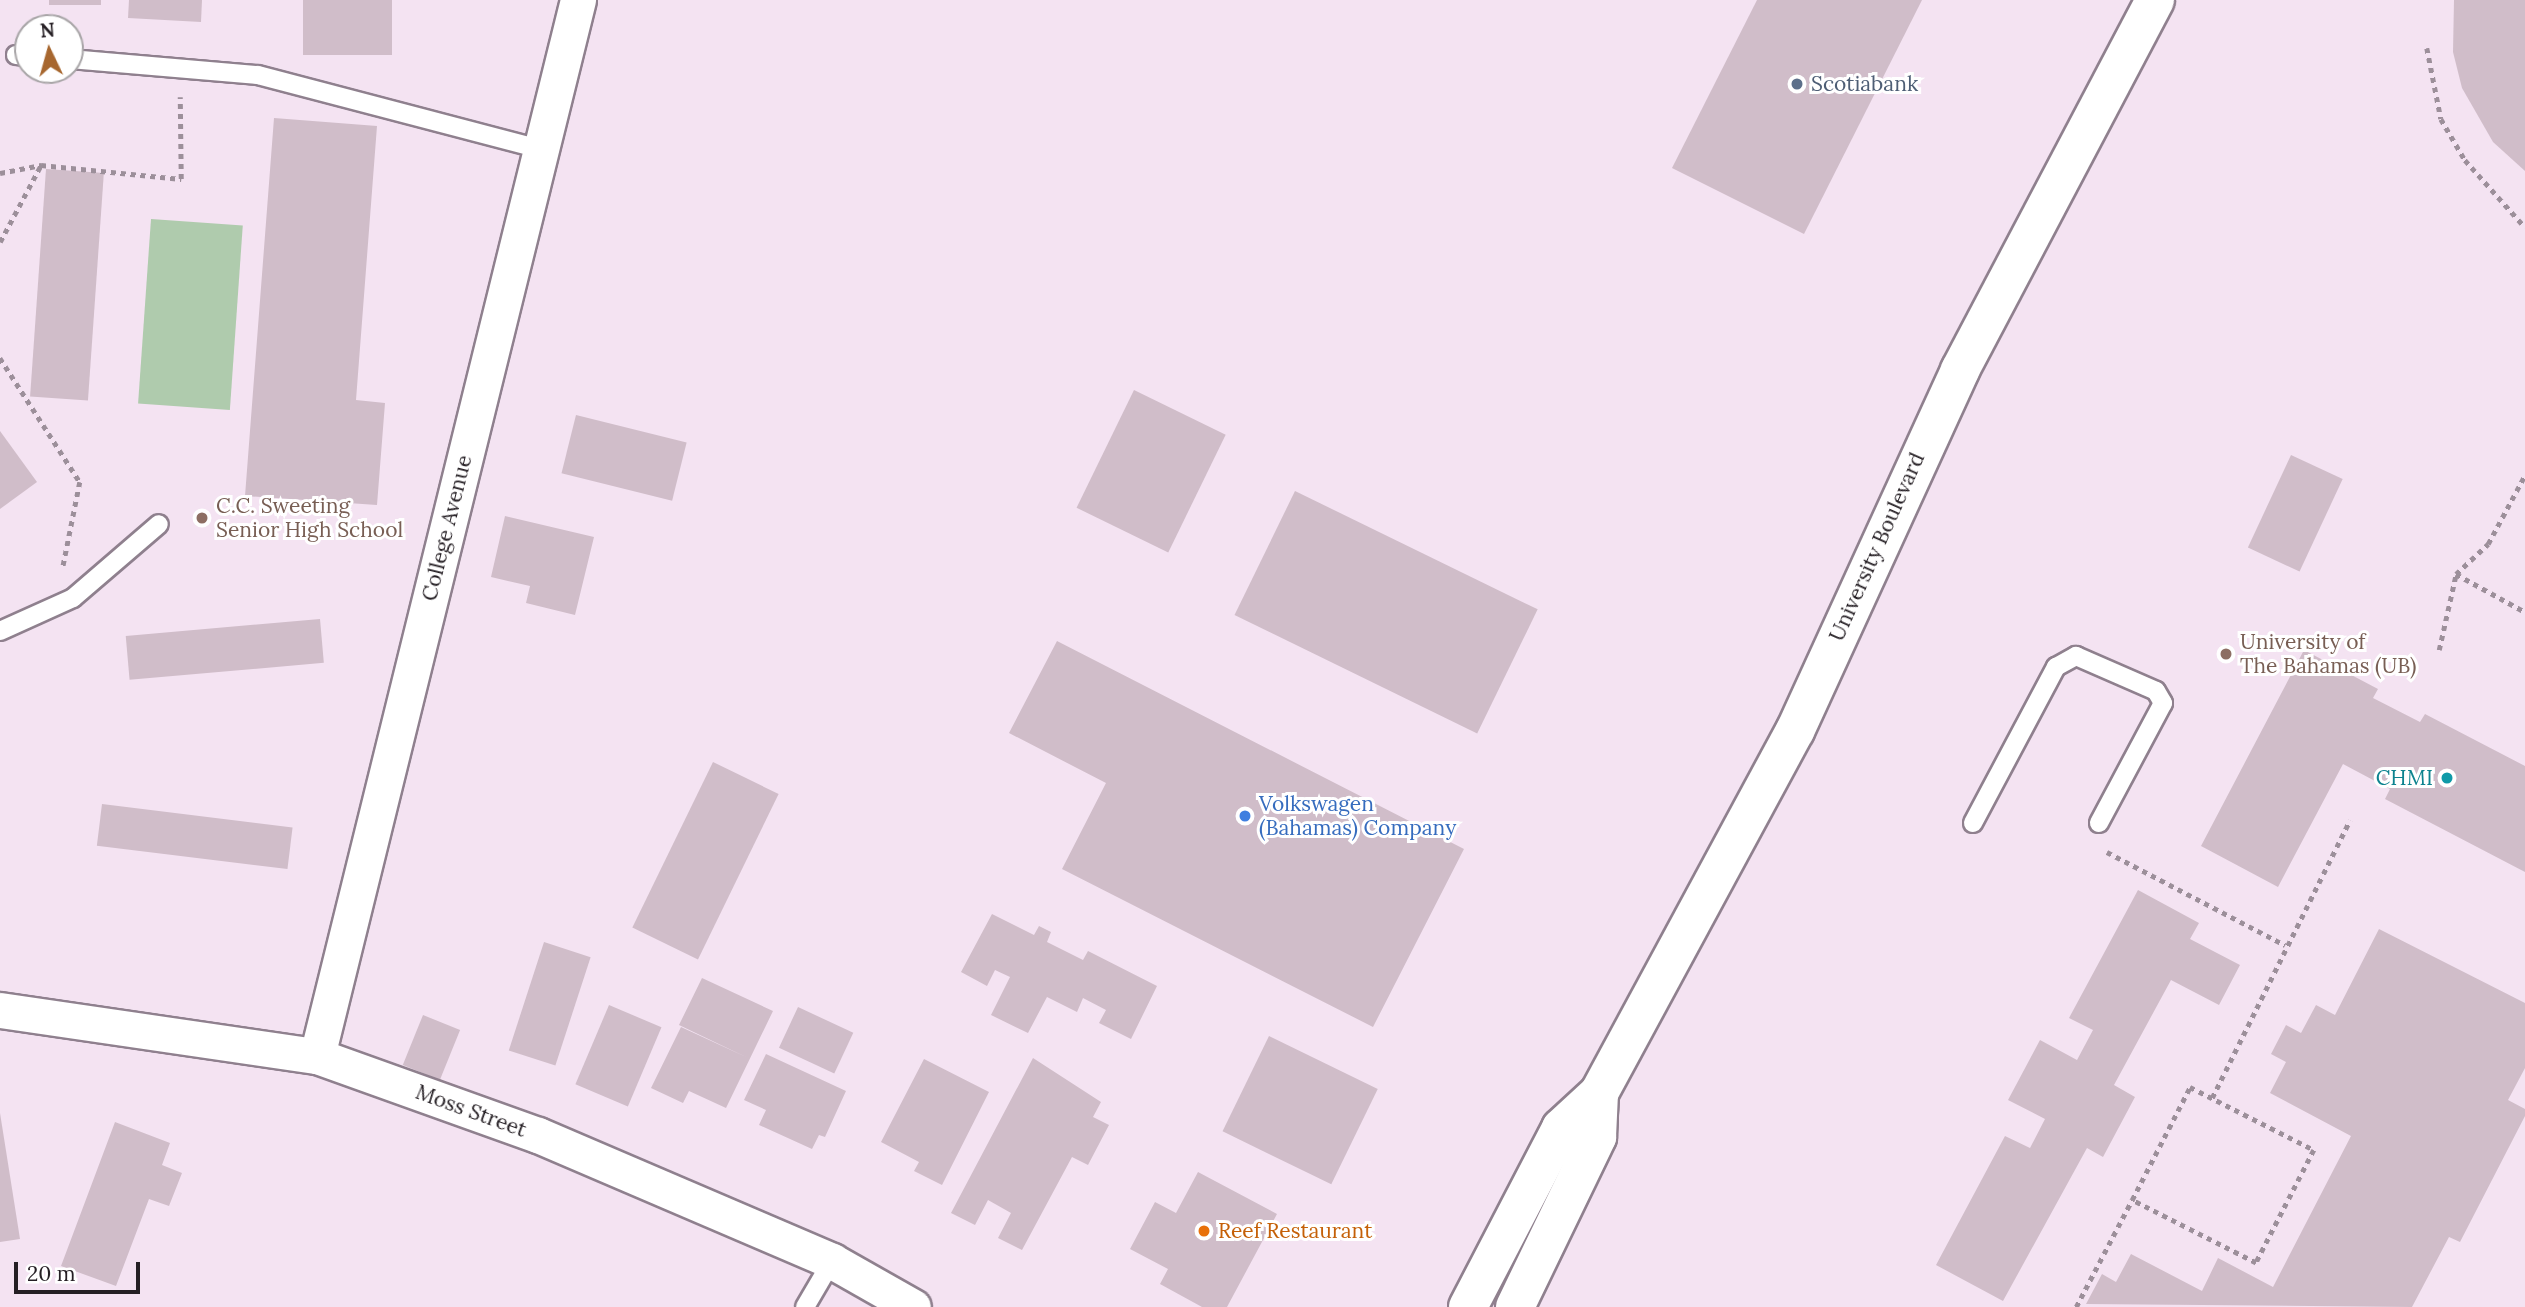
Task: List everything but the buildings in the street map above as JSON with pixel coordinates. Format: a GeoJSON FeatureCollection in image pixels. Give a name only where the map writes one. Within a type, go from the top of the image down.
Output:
{"type":"FeatureCollection","features":[{"type":"Feature","properties":{"kind":"main road","name":"University Boulevard"},"geometry":{"type":"LineString","coordinates":[[1468,1307],[1561,1128],[1599,1093],[1795,732],[1960,370],[2155,0]]}},
{"type":"Feature","properties":{"kind":"main road","name":"University Boulevard"},"geometry":{"type":"LineString","coordinates":[[1515,1307],[1597,1137],[1599,1093]]}},
{"type":"Feature","properties":{"kind":"street","name":"College Avenue"},"geometry":{"type":"LineString","coordinates":[[317,1055],[578,0]]}},
{"type":"Feature","properties":{"kind":"street","name":"Moss Street"},"geometry":{"type":"LineString","coordinates":[[0,1010],[317,1055],[538,1135],[832,1261],[913,1307]]}},
{"type":"Feature","properties":{"kind":"lane"},"geometry":{"type":"LineString","coordinates":[[84,60],[258,75],[540,149]]}},
{"type":"Feature","properties":{"kind":"lane"},"geometry":{"type":"LineString","coordinates":[[0,631],[55,606],[159,524]]}},
{"type":"Feature","properties":{"kind":"lane"},"geometry":{"type":"LineString","coordinates":[[1973,823],[2056,667],[2076,656],[2156,691],[2163,704],[2099,823]]}},
{"type":"Feature","properties":{"kind":"lane"},"geometry":{"type":"LineString","coordinates":[[805,1307],[832,1261]]}},
{"type":"Feature","properties":{"kind":"path"},"geometry":{"type":"LineString","coordinates":[[2427,48],[2441,119],[2465,160],[2525,227]]}},
{"type":"Feature","properties":{"kind":"path"},"geometry":{"type":"LineString","coordinates":[[0,173],[41,165],[181,179],[180,68]]}},
{"type":"Feature","properties":{"kind":"path"},"geometry":{"type":"LineString","coordinates":[[0,242],[41,165]]}},
{"type":"Feature","properties":{"kind":"path"},"geometry":{"type":"LineString","coordinates":[[0,358],[80,482],[55,606]]}},
{"type":"Feature","properties":{"kind":"path"},"geometry":{"type":"LineString","coordinates":[[2439,650],[2456,575],[2488,544],[2525,475]]}},
{"type":"Feature","properties":{"kind":"path"},"geometry":{"type":"LineString","coordinates":[[2456,575],[2525,612]]}},
{"type":"Feature","properties":{"kind":"path"},"geometry":{"type":"LineString","coordinates":[[2212,1098],[2350,820]]}},
{"type":"Feature","properties":{"kind":"path"},"geometry":{"type":"LineString","coordinates":[[2099,823],[2089,842],[2286,945]]}},
{"type":"Feature","properties":{"kind":"path"},"geometry":{"type":"LineString","coordinates":[[2076,1307],[2190,1087],[2314,1150],[2256,1263],[2132,1200]]}},
{"type":"Feature","properties":{"kind":"green space"},"geometry":{"type":"Polygon","coordinates":[[[151,219],[243,225],[230,410],[138,404],[151,219]]]}},
{"type":"Feature","properties":{"kind":"place","name":"Scotiabank"},"geometry":{"type":"Point","coordinates":[1797,84]}},
{"type":"Feature","properties":{"kind":"place","name":"C.C. Sweeting Senior High School"},"geometry":{"type":"Point","coordinates":[202,518]}},
{"type":"Feature","properties":{"kind":"place","name":"University of The Bahamas (UB)"},"geometry":{"type":"Point","coordinates":[2226,654]}},
{"type":"Feature","properties":{"kind":"place","name":"CHMI"},"geometry":{"type":"Point","coordinates":[2447,778]}},
{"type":"Feature","properties":{"kind":"place","name":"Volkswagen (Bahamas) Company"},"geometry":{"type":"Point","coordinates":[1245,816]}},
{"type":"Feature","properties":{"kind":"place","name":"Reef Restaurant"},"geometry":{"type":"Point","coordinates":[1204,1231]}}]}
